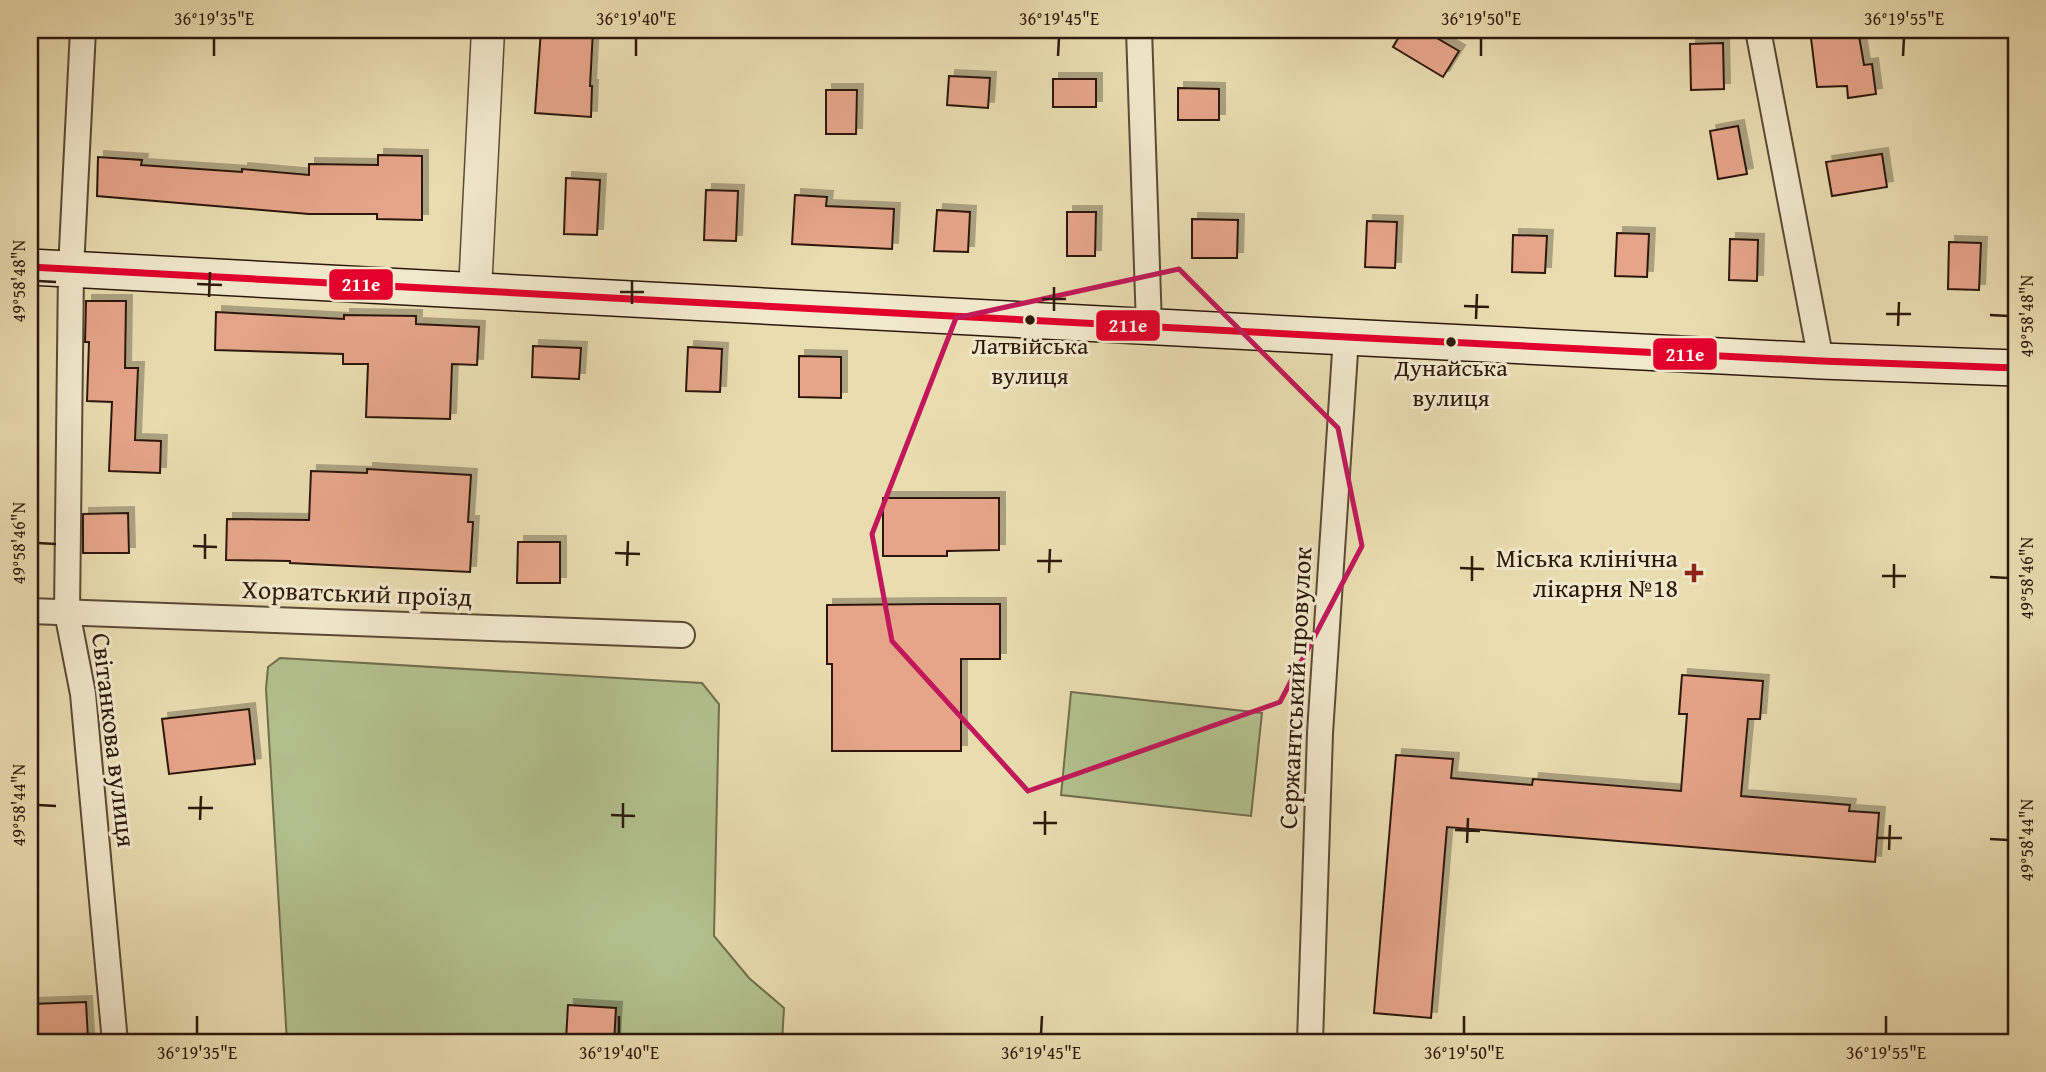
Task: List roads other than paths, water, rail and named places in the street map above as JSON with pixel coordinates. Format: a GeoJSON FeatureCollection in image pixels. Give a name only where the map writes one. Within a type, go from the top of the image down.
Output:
{"type":"FeatureCollection","features":[{"type":"Feature","properties":{"kind":"main road"},"geometry":{"type":"LineString","coordinates":[[30,267],[1346,337],[2016,368]]}},
{"type":"Feature","properties":{"kind":"street","name":"Світанкова вулиця"},"geometry":{"type":"LineString","coordinates":[[83,30],[71,269],[66,612],[83,694],[115,1042]]}},
{"type":"Feature","properties":{"kind":"street"},"geometry":{"type":"LineString","coordinates":[[475,291],[488,30]]}},
{"type":"Feature","properties":{"kind":"street"},"geometry":{"type":"LineString","coordinates":[[1139,30],[1149,326]]}},
{"type":"Feature","properties":{"kind":"street"},"geometry":{"type":"LineString","coordinates":[[1758,30],[1821,361]]}},
{"type":"Feature","properties":{"kind":"street","name":"Сержантський провулок"},"geometry":{"type":"LineString","coordinates":[[1310,1042],[1320,733],[1346,337]]}},
{"type":"Feature","properties":{"kind":"street","name":"Хорватський проїзд"},"geometry":{"type":"LineString","coordinates":[[30,611],[682,635]]}},
{"type":"Feature","properties":{"kind":"place","name":"Латвійська вулиця"},"geometry":{"type":"Point","coordinates":[1030,320]}},
{"type":"Feature","properties":{"kind":"place","name":"Дунайська вулиця"},"geometry":{"type":"Point","coordinates":[1451,342]}},
{"type":"Feature","properties":{"kind":"place","name":"Міська клінічна лікарня №18"},"geometry":{"type":"Point","coordinates":[1694,573]}}]}
